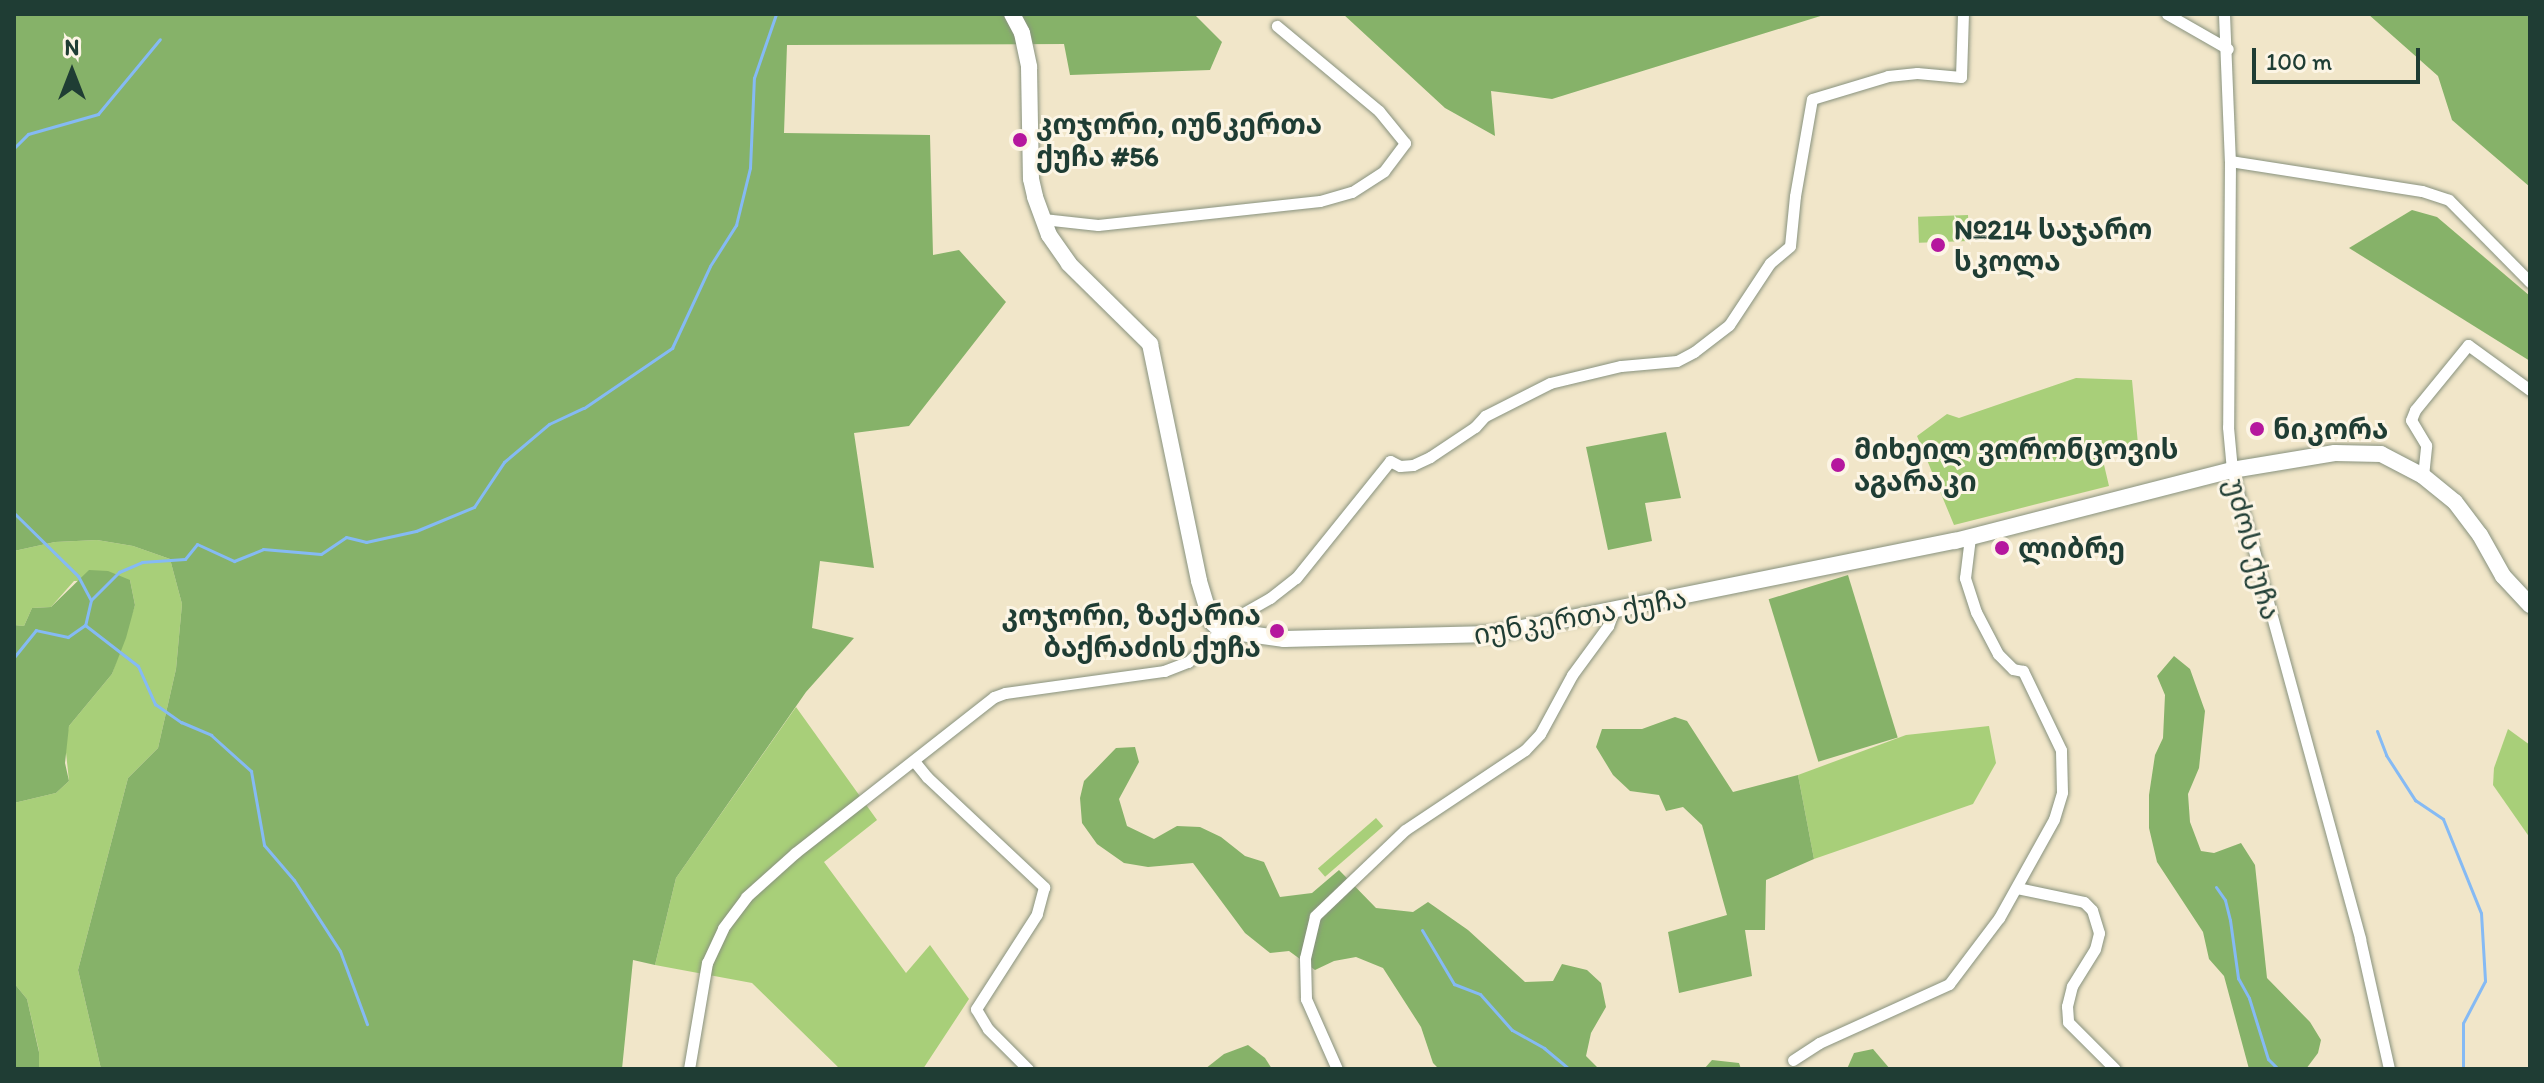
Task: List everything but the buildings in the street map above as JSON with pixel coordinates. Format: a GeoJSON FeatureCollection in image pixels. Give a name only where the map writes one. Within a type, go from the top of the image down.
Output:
{"type":"FeatureCollection","features":[{"type":"Feature","properties":{"kind":"main road"},"geometry":{"type":"LineString","coordinates":[[1012,14],[1022,33],[1029,67],[1031,179],[1043,219],[1069,264],[1150,344],[1199,581],[1211,621],[1220,630]]}},
{"type":"Feature","properties":{"kind":"main road","name":"იუნკერთა ქუჩა"},"geometry":{"type":"LineString","coordinates":[[1220,630],[1284,639],[1456,637],[1613,612],[1970,537],[2232,470],[2335,453],[2381,454],[2423,476],[2455,502],[2480,535],[2503,576],[2530,605]]}},
{"type":"Feature","properties":{"kind":"street"},"geometry":{"type":"LineString","coordinates":[[689,1069],[707,963],[730,918],[746,897],[795,853],[1005,693],[1164,671],[1188,662],[1220,630],[1296,578],[1390,461],[1400,466],[1413,465],[1430,457],[1475,427],[1485,416],[1550,383],[1621,366],[1677,361],[1729,325],[1770,263],[1790,246],[1795,196],[1812,99],[1888,76],[1917,73],[1961,77],[1963,14]]}},
{"type":"Feature","properties":{"kind":"street"},"geometry":{"type":"LineString","coordinates":[[2167,14],[2228,49]]}},
{"type":"Feature","properties":{"kind":"street","name":"უძოს ქუჩა"},"geometry":{"type":"LineString","coordinates":[[2224,14],[2228,49],[2230,161],[2228,427],[2232,470],[2360,939],[2389,1069]]}},
{"type":"Feature","properties":{"kind":"street"},"geometry":{"type":"LineString","coordinates":[[1043,219],[1098,225],[1320,201],[1352,192],[1384,171],[1405,143],[1379,111],[1277,26]]}},
{"type":"Feature","properties":{"kind":"street"},"geometry":{"type":"LineString","coordinates":[[2230,161],[2422,191],[2449,200],[2530,282]]}},
{"type":"Feature","properties":{"kind":"street"},"geometry":{"type":"LineString","coordinates":[[2423,476],[2426,445],[2411,420],[2415,410],[2468,345],[2530,390]]}},
{"type":"Feature","properties":{"kind":"street"},"geometry":{"type":"LineString","coordinates":[[1793,1060],[1819,1043],[1949,984],[1982,945],[2054,819],[2062,792],[2061,750],[2023,671],[2013,669],[1998,654],[1976,612],[1965,578],[1970,537]]}},
{"type":"Feature","properties":{"kind":"street"},"geometry":{"type":"LineString","coordinates":[[1337,1069],[1306,999],[1305,958],[1315,916],[1405,830],[1525,750],[1540,734],[1572,675],[1608,626],[1613,612]]}},
{"type":"Feature","properties":{"kind":"street"},"geometry":{"type":"LineString","coordinates":[[914,761],[927,777],[1044,887],[1037,914],[976,1009],[988,1029],[1028,1069]]}},
{"type":"Feature","properties":{"kind":"street"},"geometry":{"type":"LineString","coordinates":[[2017,888],[2084,902],[2092,910],[2099,933],[2095,949],[2072,986],[2067,1006],[2068,1022],[2115,1069]]}},
{"type":"Feature","properties":{"kind":"green space"},"geometry":{"type":"Polygon","coordinates":[[[14,14],[1194,14],[1222,42],[1210,70],[1070,75],[1064,44],[787,45],[784,133],[930,135],[933,255],[959,250],[1006,302],[909,426],[854,433],[874,568],[820,561],[812,628],[854,638],[806,692],[676,878],[655,965],[633,960],[622,1069],[101,1069],[78,970],[128,778],[158,748],[176,669],[182,604],[170,559],[133,546],[97,540],[55,542],[14,551],[14,14]]]}},
{"type":"Feature","properties":{"kind":"green space"},"geometry":{"type":"Polygon","coordinates":[[[1343,14],[1827,14],[1552,99],[1491,91],[1495,136],[1445,108],[1343,14]]]}},
{"type":"Feature","properties":{"kind":"green space"},"geometry":{"type":"Polygon","coordinates":[[[2368,14],[2530,14],[2530,187],[2452,120],[2438,76],[2368,14]]]}},
{"type":"Feature","properties":{"kind":"green space"},"geometry":{"type":"Polygon","coordinates":[[[2412,210],[2437,217],[2530,296],[2530,361],[2349,248],[2412,210]]]}},
{"type":"Feature","properties":{"kind":"green space"},"geometry":{"type":"Polygon","coordinates":[[[1968,215],[1969,241],[1919,243],[1918,217],[1968,215]]]}},
{"type":"Feature","properties":{"kind":"green space"},"geometry":{"type":"Polygon","coordinates":[[[2076,378],[2132,380],[2138,444],[2101,452],[2109,486],[1954,525],[1917,436],[1947,414],[1959,418],[2076,378]]]}},
{"type":"Feature","properties":{"kind":"green space"},"geometry":{"type":"Polygon","coordinates":[[[1666,432],[1681,498],[1645,503],[1652,541],[1608,550],[1586,447],[1666,432]]]}},
{"type":"Feature","properties":{"kind":"green space"},"geometry":{"type":"Polygon","coordinates":[[[97,540],[133,546],[170,559],[182,604],[176,669],[158,748],[128,778],[78,970],[101,1069],[39,1069],[39,1051],[27,999],[14,983],[14,803],[56,793],[69,781],[65,743],[69,726],[112,674],[135,605],[130,580],[74,581],[51,607],[32,608],[24,626],[14,625],[14,551],[55,542],[97,540]]]}},
{"type":"Feature","properties":{"kind":"green space"},"geometry":{"type":"Polygon","coordinates":[[[89,570],[108,571],[130,580],[135,605],[126,638],[112,674],[69,726],[65,763],[69,781],[56,793],[14,803],[14,625],[24,626],[32,608],[51,607],[89,570]]]}},
{"type":"Feature","properties":{"kind":"green space"},"geometry":{"type":"Polygon","coordinates":[[[1848,575],[1898,738],[1818,762],[1769,599],[1848,575]]]}},
{"type":"Feature","properties":{"kind":"green space"},"geometry":{"type":"Polygon","coordinates":[[[2174,656],[2190,669],[2205,711],[2199,768],[2188,794],[2190,822],[2201,851],[2214,853],[2241,843],[2255,865],[2267,978],[2310,1022],[2321,1040],[2318,1053],[2306,1069],[2249,1069],[2224,976],[2209,959],[2203,932],[2157,862],[2149,828],[2149,795],[2155,755],[2163,738],[2165,695],[2157,676],[2174,656]]]}},
{"type":"Feature","properties":{"kind":"green space"},"geometry":{"type":"Polygon","coordinates":[[[796,707],[877,820],[824,862],[906,973],[930,945],[969,999],[923,1069],[840,1069],[752,983],[655,965],[676,878],[796,707]]]}},
{"type":"Feature","properties":{"kind":"green space"},"geometry":{"type":"Polygon","coordinates":[[[1675,717],[1687,721],[1733,792],[1798,775],[1814,859],[1766,880],[1765,930],[1745,930],[1752,976],[1679,993],[1668,932],[1727,915],[1702,825],[1683,807],[1666,811],[1659,795],[1630,791],[1613,775],[1596,747],[1602,729],[1642,729],[1675,717]]]}},
{"type":"Feature","properties":{"kind":"green space"},"geometry":{"type":"Polygon","coordinates":[[[1989,726],[1996,763],[1973,804],[1814,859],[1798,775],[1906,735],[1989,726]]]}},
{"type":"Feature","properties":{"kind":"green space"},"geometry":{"type":"Polygon","coordinates":[[[2508,729],[2530,745],[2530,838],[2493,785],[2494,768],[2508,729]]]}},
{"type":"Feature","properties":{"kind":"green space"},"geometry":{"type":"Polygon","coordinates":[[[1135,747],[1139,762],[1119,799],[1127,826],[1154,839],[1177,826],[1200,827],[1221,837],[1245,856],[1264,862],[1280,897],[1312,893],[1339,870],[1376,908],[1413,912],[1428,902],[1468,930],[1525,982],[1553,981],[1562,964],[1587,970],[1601,983],[1606,1007],[1591,1033],[1586,1056],[1599,1069],[1439,1069],[1433,1063],[1421,1027],[1383,968],[1356,957],[1334,961],[1315,970],[1289,951],[1270,953],[1245,933],[1193,863],[1148,867],[1124,863],[1097,844],[1082,823],[1080,798],[1084,781],[1116,748],[1135,747]]]}},
{"type":"Feature","properties":{"kind":"green space"},"geometry":{"type":"Polygon","coordinates":[[[1376,818],[1383,826],[1325,877],[1318,869],[1376,818]]]}},
{"type":"Feature","properties":{"kind":"green space"},"geometry":{"type":"Polygon","coordinates":[[[14,983],[27,999],[39,1052],[39,1069],[14,1069],[14,983]]]}},
{"type":"Feature","properties":{"kind":"green space"},"geometry":{"type":"Polygon","coordinates":[[[1248,1045],[1265,1058],[1272,1069],[1205,1069],[1224,1054],[1248,1045]]]}},
{"type":"Feature","properties":{"kind":"green space"},"geometry":{"type":"Polygon","coordinates":[[[1873,1049],[1890,1069],[1847,1069],[1854,1053],[1873,1049]]]}},
{"type":"Feature","properties":{"kind":"green space"},"geometry":{"type":"Polygon","coordinates":[[[1712,1060],[1739,1063],[1741,1069],[1704,1069],[1712,1060]]]}},
{"type":"Feature","properties":{"kind":"waterway"},"geometry":{"type":"LineString","coordinates":[[91,600],[119,572],[142,562],[185,559],[197,544],[234,561],[263,549],[321,554],[346,537],[366,542],[416,531],[474,507],[504,462],[549,424],[584,408],[672,348],[710,266],[736,225],[750,168],[754,78],[776,14]]}},
{"type":"Feature","properties":{"kind":"waterway"},"geometry":{"type":"LineString","coordinates":[[14,148],[28,134],[98,114],[160,39]]}},
{"type":"Feature","properties":{"kind":"waterway"},"geometry":{"type":"LineString","coordinates":[[14,513],[78,576],[91,600],[85,625],[68,637],[36,630],[14,657]]}},
{"type":"Feature","properties":{"kind":"waterway"},"geometry":{"type":"LineString","coordinates":[[85,625],[138,666],[155,704],[181,722],[211,735],[251,771],[264,845],[294,880],[340,951],[367,1024]]}},
{"type":"Feature","properties":{"kind":"waterway"},"geometry":{"type":"LineString","coordinates":[[2377,731],[2386,755],[2415,800],[2443,819],[2481,913],[2485,981],[2463,1023],[2463,1069]]}},
{"type":"Feature","properties":{"kind":"waterway"},"geometry":{"type":"LineString","coordinates":[[2216,887],[2225,900],[2230,920],[2238,978],[2249,998],[2268,1059],[2278,1069]]}},
{"type":"Feature","properties":{"kind":"waterway"},"geometry":{"type":"LineString","coordinates":[[1422,930],[1454,984],[1480,994],[1512,1030],[1544,1048],[1569,1069]]}},
{"type":"Feature","properties":{"kind":"place","name":"კოჯორი, იუნკერთა ქუჩა #56"},"geometry":{"type":"Point","coordinates":[1020,140]}},
{"type":"Feature","properties":{"kind":"place","name":"№214 საჯარო სკოლა"},"geometry":{"type":"Point","coordinates":[1938,245]}},
{"type":"Feature","properties":{"kind":"place","name":"ნიკორა"},"geometry":{"type":"Point","coordinates":[2257,429]}},
{"type":"Feature","properties":{"kind":"place","name":"მიხეილ ვორონცოვის აგარაკი"},"geometry":{"type":"Point","coordinates":[1838,465]}},
{"type":"Feature","properties":{"kind":"place","name":"ლიბრე"},"geometry":{"type":"Point","coordinates":[2002,548]}},
{"type":"Feature","properties":{"kind":"place","name":"კოჯორი, ზაქარია ბაქრაძის ქუჩა"},"geometry":{"type":"Point","coordinates":[1277,631]}}]}
